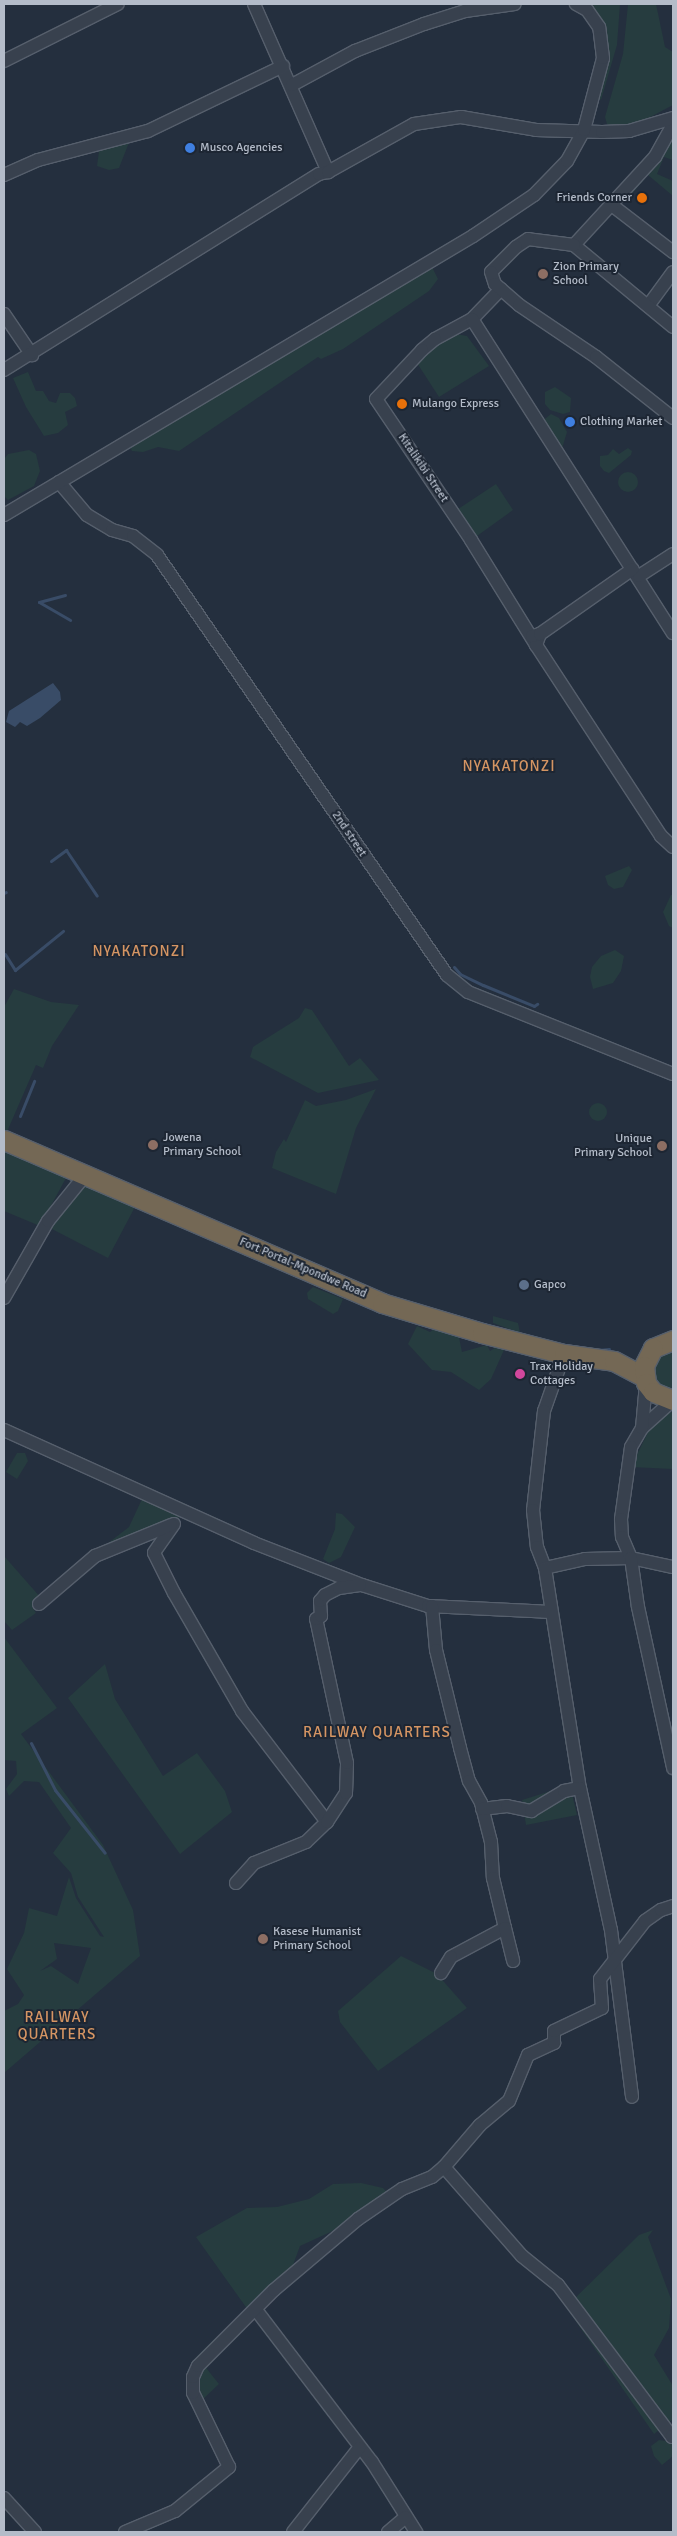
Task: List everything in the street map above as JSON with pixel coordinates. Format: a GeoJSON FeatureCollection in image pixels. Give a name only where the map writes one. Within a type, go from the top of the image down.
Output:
{"type":"FeatureCollection","features":[{"type":"Feature","properties":{"kind":"highway","name":"Fort Portal-Mpondwe Road"},"geometry":{"type":"LineString","coordinates":[[4,1140],[382,1303],[455,1326],[564,1354],[614,1361],[646,1380],[653,1392],[673,1401]]}},
{"type":"Feature","properties":{"kind":"highway","name":"Fort Portal-Mpondwe Road"},"geometry":{"type":"LineString","coordinates":[[614,1361],[673,1340]]}},
{"type":"Feature","properties":{"kind":"highway"},"geometry":{"type":"LineString","coordinates":[[646,1380],[647,1356],[653,1348]]}},
{"type":"Feature","properties":{"kind":"street"},"geometry":{"type":"LineString","coordinates":[[4,61],[118,4]]}},
{"type":"Feature","properties":{"kind":"street"},"geometry":{"type":"LineString","coordinates":[[254,4],[292,84],[328,172]]}},
{"type":"Feature","properties":{"kind":"street"},"geometry":{"type":"LineString","coordinates":[[292,84],[355,51],[424,24],[465,11],[515,4]]}},
{"type":"Feature","properties":{"kind":"street"},"geometry":{"type":"LineString","coordinates":[[4,515],[517,208],[567,162],[584,130],[603,58],[602,38],[594,19],[576,4]]}},
{"type":"Feature","properties":{"kind":"street"},"geometry":{"type":"LineString","coordinates":[[4,175],[38,160],[148,131],[283,66]]}},
{"type":"Feature","properties":{"kind":"street"},"geometry":{"type":"LineString","coordinates":[[4,370],[32,355],[319,174],[328,172],[405,128],[428,121],[461,117],[536,130],[629,131],[673,118]]}},
{"type":"Feature","properties":{"kind":"street"},"geometry":{"type":"LineString","coordinates":[[574,245],[613,206],[655,157],[673,124]]}},
{"type":"Feature","properties":{"kind":"street"},"geometry":{"type":"LineString","coordinates":[[613,206],[673,252]]}},
{"type":"Feature","properties":{"kind":"street"},"geometry":{"type":"LineString","coordinates":[[673,327],[574,245],[528,239],[493,268],[492,276],[501,290],[673,418]]}},
{"type":"Feature","properties":{"kind":"street"},"geometry":{"type":"LineString","coordinates":[[648,306],[673,272]]}},
{"type":"Feature","properties":{"kind":"street"},"geometry":{"type":"LineString","coordinates":[[501,290],[472,319],[636,572],[673,633]]}},
{"type":"Feature","properties":{"kind":"street"},"geometry":{"type":"LineString","coordinates":[[4,314],[32,355]]}},
{"type":"Feature","properties":{"kind":"street","name":"Kitalikibi Street"},"geometry":{"type":"LineString","coordinates":[[472,319],[435,339],[376,399],[471,540],[661,836],[673,847]]}},
{"type":"Feature","properties":{"kind":"street","name":"2nd street"},"geometry":{"type":"LineString","coordinates":[[59,482],[87,515],[112,530],[133,536],[157,555],[447,975],[468,992],[673,1074]]}},
{"type":"Feature","properties":{"kind":"street"},"geometry":{"type":"LineString","coordinates":[[535,639],[636,572],[673,554]]}},
{"type":"Feature","properties":{"kind":"street"},"geometry":{"type":"LineString","coordinates":[[4,1298],[48,1221],[86,1174]]}},
{"type":"Feature","properties":{"kind":"street"},"geometry":{"type":"LineString","coordinates":[[564,1354],[544,1411],[533,1510],[536,1547],[545,1568],[550,1612],[580,1788],[611,1930],[632,2097]]}},
{"type":"Feature","properties":{"kind":"street"},"geometry":{"type":"LineString","coordinates":[[642,1428],[646,1380]]}},
{"type":"Feature","properties":{"kind":"street"},"geometry":{"type":"LineString","coordinates":[[673,1401],[642,1428],[631,1448],[621,1519],[622,1537],[632,1558],[638,1607],[673,1768]]}},
{"type":"Feature","properties":{"kind":"street"},"geometry":{"type":"LineString","coordinates":[[4,1430],[192,1515],[362,1585],[432,1606],[550,1612]]}},
{"type":"Feature","properties":{"kind":"street"},"geometry":{"type":"LineString","coordinates":[[39,1604],[95,1556],[140,1540],[192,1515]]}},
{"type":"Feature","properties":{"kind":"street"},"geometry":{"type":"LineString","coordinates":[[174,1524],[154,1553],[174,1593],[242,1710],[327,1822]]}},
{"type":"Feature","properties":{"kind":"street"},"geometry":{"type":"LineString","coordinates":[[545,1568],[585,1559],[632,1558],[673,1567]]}},
{"type":"Feature","properties":{"kind":"street"},"geometry":{"type":"LineString","coordinates":[[236,1883],[254,1863],[299,1847],[327,1822],[346,1793],[349,1782],[333,1688],[316,1619],[321,1616],[320,1601],[325,1595],[339,1588],[362,1585]]}},
{"type":"Feature","properties":{"kind":"street"},"geometry":{"type":"LineString","coordinates":[[432,1606],[436,1650],[460,1748],[482,1809],[513,1961]]}},
{"type":"Feature","properties":{"kind":"street"},"geometry":{"type":"LineString","coordinates":[[482,1809],[507,1806],[531,1811],[564,1791],[580,1788]]}},
{"type":"Feature","properties":{"kind":"street"},"geometry":{"type":"LineString","coordinates":[[125,2532],[175,2511],[228,2469],[229,2462],[198,2406],[193,2377],[198,2366],[274,2290],[358,2219],[402,2189],[432,2177],[444,2167],[480,2125],[509,2101],[528,2055],[554,2043],[554,2031],[602,2008],[600,1979],[645,1921],[661,1910],[673,1906]]}},
{"type":"Feature","properties":{"kind":"street"},"geometry":{"type":"LineString","coordinates":[[441,1973],[451,1957],[505,1928]]}},
{"type":"Feature","properties":{"kind":"street"},"geometry":{"type":"LineString","coordinates":[[444,2167],[522,2256],[558,2285],[672,2437],[673,2435]]}},
{"type":"Feature","properties":{"kind":"street"},"geometry":{"type":"LineString","coordinates":[[256,2310],[276,2339],[297,2361],[359,2448],[372,2462],[416,2532]]}},
{"type":"Feature","properties":{"kind":"street"},"geometry":{"type":"LineString","coordinates":[[293,2532],[359,2448]]}},
{"type":"Feature","properties":{"kind":"street"},"geometry":{"type":"LineString","coordinates":[[4,2498],[35,2532]]}},
{"type":"Feature","properties":{"kind":"street"},"geometry":{"type":"LineString","coordinates":[[388,2532],[406,2517]]}},
{"type":"Feature","properties":{"kind":"green space"},"geometry":{"type":"Polygon","coordinates":[[[587,4],[620,4],[617,45],[601,100],[595,90],[603,30],[587,4]]]}},
{"type":"Feature","properties":{"kind":"green space"},"geometry":{"type":"Polygon","coordinates":[[[628,4],[656,4],[665,47],[673,52],[673,105],[639,123],[617,130],[607,124],[605,117],[623,54],[628,4]]]}},
{"type":"Feature","properties":{"kind":"green space"},"geometry":{"type":"Polygon","coordinates":[[[673,124],[673,160],[664,157],[657,174],[673,181],[673,196],[648,175],[624,203],[625,195],[673,124]]]}},
{"type":"Feature","properties":{"kind":"green space"},"geometry":{"type":"Polygon","coordinates":[[[130,140],[119,168],[109,170],[97,166],[100,144],[130,140]]]}},
{"type":"Feature","properties":{"kind":"green space"},"geometry":{"type":"Polygon","coordinates":[[[432,267],[438,279],[429,291],[343,349],[321,359],[318,357],[179,451],[158,447],[143,452],[132,451],[130,447],[432,267]]]}},
{"type":"Feature","properties":{"kind":"green space"},"geometry":{"type":"Polygon","coordinates":[[[450,333],[467,336],[489,366],[439,397],[417,363],[450,333]]]}},
{"type":"Feature","properties":{"kind":"green space"},"geometry":{"type":"Polygon","coordinates":[[[28,372],[36,391],[43,391],[49,401],[56,403],[60,393],[70,393],[75,398],[77,406],[65,412],[68,425],[58,433],[44,436],[26,407],[13,378],[28,372]]]}},
{"type":"Feature","properties":{"kind":"green space"},"geometry":{"type":"Polygon","coordinates":[[[555,387],[571,398],[570,412],[563,414],[550,410],[545,404],[545,392],[555,387]]]}},
{"type":"Feature","properties":{"kind":"green space"},"geometry":{"type":"Polygon","coordinates":[[[551,414],[559,418],[567,432],[561,452],[541,422],[551,414]]]}},
{"type":"Feature","properties":{"kind":"green space"},"geometry":{"type":"Polygon","coordinates":[[[628,448],[632,451],[631,455],[609,473],[600,466],[600,456],[608,455],[613,449],[619,454],[628,448]]]}},
{"type":"Feature","properties":{"kind":"green space"},"geometry":{"type":"Polygon","coordinates":[[[29,450],[36,454],[40,471],[34,486],[8,500],[4,496],[4,459],[8,454],[29,450]]]}},
{"type":"Feature","properties":{"kind":"green space"},"geometry":{"type":"Polygon","coordinates":[[[628,472],[635,475],[638,482],[635,489],[628,492],[621,489],[618,482],[621,475],[628,472]]]}},
{"type":"Feature","properties":{"kind":"green space"},"geometry":{"type":"Polygon","coordinates":[[[496,484],[513,510],[470,541],[449,515],[496,484]]]}},
{"type":"Feature","properties":{"kind":"green space"},"geometry":{"type":"Polygon","coordinates":[[[629,866],[632,870],[623,887],[614,889],[608,885],[605,876],[629,866]]]}},
{"type":"Feature","properties":{"kind":"green space"},"geometry":{"type":"Polygon","coordinates":[[[671,895],[673,895],[673,928],[669,926],[663,912],[671,895]]]}},
{"type":"Feature","properties":{"kind":"green space"},"geometry":{"type":"Polygon","coordinates":[[[615,950],[624,956],[621,971],[613,983],[593,989],[590,977],[592,967],[601,956],[615,950]]]}},
{"type":"Feature","properties":{"kind":"green space"},"geometry":{"type":"Polygon","coordinates":[[[14,989],[51,1002],[79,1005],[52,1046],[43,1068],[36,1065],[6,1134],[4,1133],[4,1007],[14,989]]]}},
{"type":"Feature","properties":{"kind":"green space"},"geometry":{"type":"Polygon","coordinates":[[[305,1008],[312,1010],[349,1066],[360,1058],[379,1080],[318,1093],[250,1057],[253,1047],[299,1018],[305,1008]]]}},
{"type":"Feature","properties":{"kind":"green space"},"geometry":{"type":"Polygon","coordinates":[[[376,1089],[356,1128],[336,1194],[272,1168],[276,1152],[284,1139],[286,1142],[305,1100],[316,1106],[346,1100],[376,1089]]]}},
{"type":"Feature","properties":{"kind":"green space"},"geometry":{"type":"Polygon","coordinates":[[[598,1103],[604,1106],[607,1112],[604,1118],[598,1121],[592,1118],[589,1112],[592,1106],[598,1103]]]}},
{"type":"Feature","properties":{"kind":"green space"},"geometry":{"type":"Polygon","coordinates":[[[4,1147],[66,1178],[40,1226],[4,1211],[4,1147]]]}},
{"type":"Feature","properties":{"kind":"green space"},"geometry":{"type":"Polygon","coordinates":[[[86,1183],[136,1205],[108,1258],[50,1228],[86,1183]]]}},
{"type":"Feature","properties":{"kind":"green space"},"geometry":{"type":"Polygon","coordinates":[[[313,1287],[343,1299],[338,1311],[333,1314],[308,1299],[307,1293],[313,1287]]]}},
{"type":"Feature","properties":{"kind":"green space"},"geometry":{"type":"Polygon","coordinates":[[[493,1316],[518,1323],[520,1333],[493,1323],[493,1316]]]}},
{"type":"Feature","properties":{"kind":"green space"},"geometry":{"type":"Polygon","coordinates":[[[417,1326],[430,1332],[437,1327],[458,1332],[462,1352],[487,1345],[490,1351],[500,1345],[504,1350],[491,1379],[479,1390],[451,1372],[432,1370],[408,1344],[417,1326]]]}},
{"type":"Feature","properties":{"kind":"green space"},"geometry":{"type":"Polygon","coordinates":[[[673,1350],[673,1391],[662,1389],[653,1379],[652,1365],[660,1354],[673,1350]]]}},
{"type":"Feature","properties":{"kind":"green space"},"geometry":{"type":"Polygon","coordinates":[[[673,1411],[673,1469],[631,1467],[653,1422],[673,1411]]]}},
{"type":"Feature","properties":{"kind":"green space"},"geometry":{"type":"Polygon","coordinates":[[[17,1453],[25,1453],[28,1461],[17,1479],[6,1472],[17,1453]]]}},
{"type":"Feature","properties":{"kind":"green space"},"geometry":{"type":"Polygon","coordinates":[[[142,1499],[182,1516],[138,1538],[99,1550],[129,1527],[142,1499]]]}},
{"type":"Feature","properties":{"kind":"green space"},"geometry":{"type":"Polygon","coordinates":[[[336,1513],[342,1514],[355,1527],[341,1557],[329,1563],[323,1559],[335,1529],[336,1513]]]}},
{"type":"Feature","properties":{"kind":"green space"},"geometry":{"type":"Polygon","coordinates":[[[4,1556],[41,1598],[32,1607],[36,1613],[12,1630],[4,1621],[4,1556]]]}},
{"type":"Feature","properties":{"kind":"green space"},"geometry":{"type":"Polygon","coordinates":[[[4,1637],[57,1708],[21,1734],[103,1845],[133,1910],[140,1956],[4,2073],[4,2011],[18,2004],[24,1995],[7,1969],[24,1933],[29,1908],[57,1916],[69,1877],[76,1898],[100,1936],[104,1937],[78,1897],[71,1873],[53,1853],[71,1828],[39,1782],[24,1781],[9,1796],[6,1789],[17,1774],[16,1761],[4,1760],[4,1637]],[[54,1943],[57,1959],[40,1971],[51,1966],[78,1984],[91,1948],[54,1943]]]}},
{"type":"Feature","properties":{"kind":"green space"},"geometry":{"type":"Polygon","coordinates":[[[105,1664],[115,1699],[163,1776],[197,1753],[225,1791],[232,1812],[180,1854],[68,1698],[105,1664]]]}},
{"type":"Feature","properties":{"kind":"green space"},"geometry":{"type":"Polygon","coordinates":[[[570,1785],[577,1815],[526,1825],[522,1800],[570,1785]]]}},
{"type":"Feature","properties":{"kind":"green space"},"geometry":{"type":"Polygon","coordinates":[[[401,1956],[437,1974],[467,2008],[378,2071],[340,2022],[338,2011],[401,1956]]]}},
{"type":"Feature","properties":{"kind":"green space"},"geometry":{"type":"Polygon","coordinates":[[[361,2183],[383,2188],[390,2195],[350,2223],[300,2246],[293,2265],[248,2310],[196,2237],[247,2208],[277,2207],[309,2199],[333,2184],[361,2183]]]}},
{"type":"Feature","properties":{"kind":"green space"},"geometry":{"type":"Polygon","coordinates":[[[653,2230],[648,2237],[671,2299],[669,2328],[654,2355],[673,2386],[673,2419],[654,2434],[566,2307],[639,2235],[653,2230]]]}},
{"type":"Feature","properties":{"kind":"green space"},"geometry":{"type":"Polygon","coordinates":[[[203,2364],[219,2384],[199,2403],[195,2377],[203,2364]]]}},
{"type":"Feature","properties":{"kind":"green space"},"geometry":{"type":"Polygon","coordinates":[[[659,2440],[673,2442],[673,2456],[662,2465],[654,2456],[651,2446],[659,2440]]]}},
{"type":"Feature","properties":{"kind":"water"},"geometry":{"type":"Polygon","coordinates":[[[53,683],[60,692],[61,700],[40,718],[27,726],[20,722],[15,727],[6,722],[9,711],[53,683]]]}},
{"type":"Feature","properties":{"kind":"waterway"},"geometry":{"type":"LineString","coordinates":[[65,595],[39,602],[70,620]]}},
{"type":"Feature","properties":{"kind":"waterway"},"geometry":{"type":"LineString","coordinates":[[51,861],[66,850],[97,896]]}},
{"type":"Feature","properties":{"kind":"waterway"},"geometry":{"type":"LineString","coordinates":[[5,954],[15,970],[63,931]]}},
{"type":"Feature","properties":{"kind":"waterway"},"geometry":{"type":"LineString","coordinates":[[454,967],[460,974],[483,985],[534,1006],[537,1004]]}},
{"type":"Feature","properties":{"kind":"waterway"},"geometry":{"type":"LineString","coordinates":[[20,1116],[34,1081]]}},
{"type":"Feature","properties":{"kind":"waterway"},"geometry":{"type":"LineString","coordinates":[[598,1350],[609,1349]]}},
{"type":"Feature","properties":{"kind":"waterway"},"geometry":{"type":"LineString","coordinates":[[31,1743],[55,1790],[105,1853]]}},
{"type":"Feature","properties":{"kind":"place","name":"Musco Agencies"},"geometry":{"type":"Point","coordinates":[190,148]}},
{"type":"Feature","properties":{"kind":"place","name":"Friends Corner"},"geometry":{"type":"Point","coordinates":[642,198]}},
{"type":"Feature","properties":{"kind":"place","name":"Zion Primary School"},"geometry":{"type":"Point","coordinates":[543,274]}},
{"type":"Feature","properties":{"kind":"place","name":"Mulango Express"},"geometry":{"type":"Point","coordinates":[402,404]}},
{"type":"Feature","properties":{"kind":"place","name":"Clothing Market"},"geometry":{"type":"Point","coordinates":[570,422]}},
{"type":"Feature","properties":{"kind":"place","name":"Jowena Primary School"},"geometry":{"type":"Point","coordinates":[153,1145]}},
{"type":"Feature","properties":{"kind":"place","name":"Unique Primary School"},"geometry":{"type":"Point","coordinates":[662,1146]}},
{"type":"Feature","properties":{"kind":"place","name":"Gapco"},"geometry":{"type":"Point","coordinates":[524,1285]}},
{"type":"Feature","properties":{"kind":"place","name":"Trax Holiday Cottages"},"geometry":{"type":"Point","coordinates":[520,1374]}},
{"type":"Feature","properties":{"kind":"place","name":"Kasese Humanist Primary School"},"geometry":{"type":"Point","coordinates":[263,1939]}},
{"type":"Feature","properties":{"kind":"district","name":"NYAKATONZI"},"geometry":{"type":"Point","coordinates":[509,767]}},
{"type":"Feature","properties":{"kind":"district","name":"NYAKATONZI"},"geometry":{"type":"Point","coordinates":[139,952]}},
{"type":"Feature","properties":{"kind":"district","name":"RAILWAY QUARTERS"},"geometry":{"type":"Point","coordinates":[377,1733]}},
{"type":"Feature","properties":{"kind":"district","name":"RAILWAY QUARTERS"},"geometry":{"type":"Point","coordinates":[57,2026]}}]}
